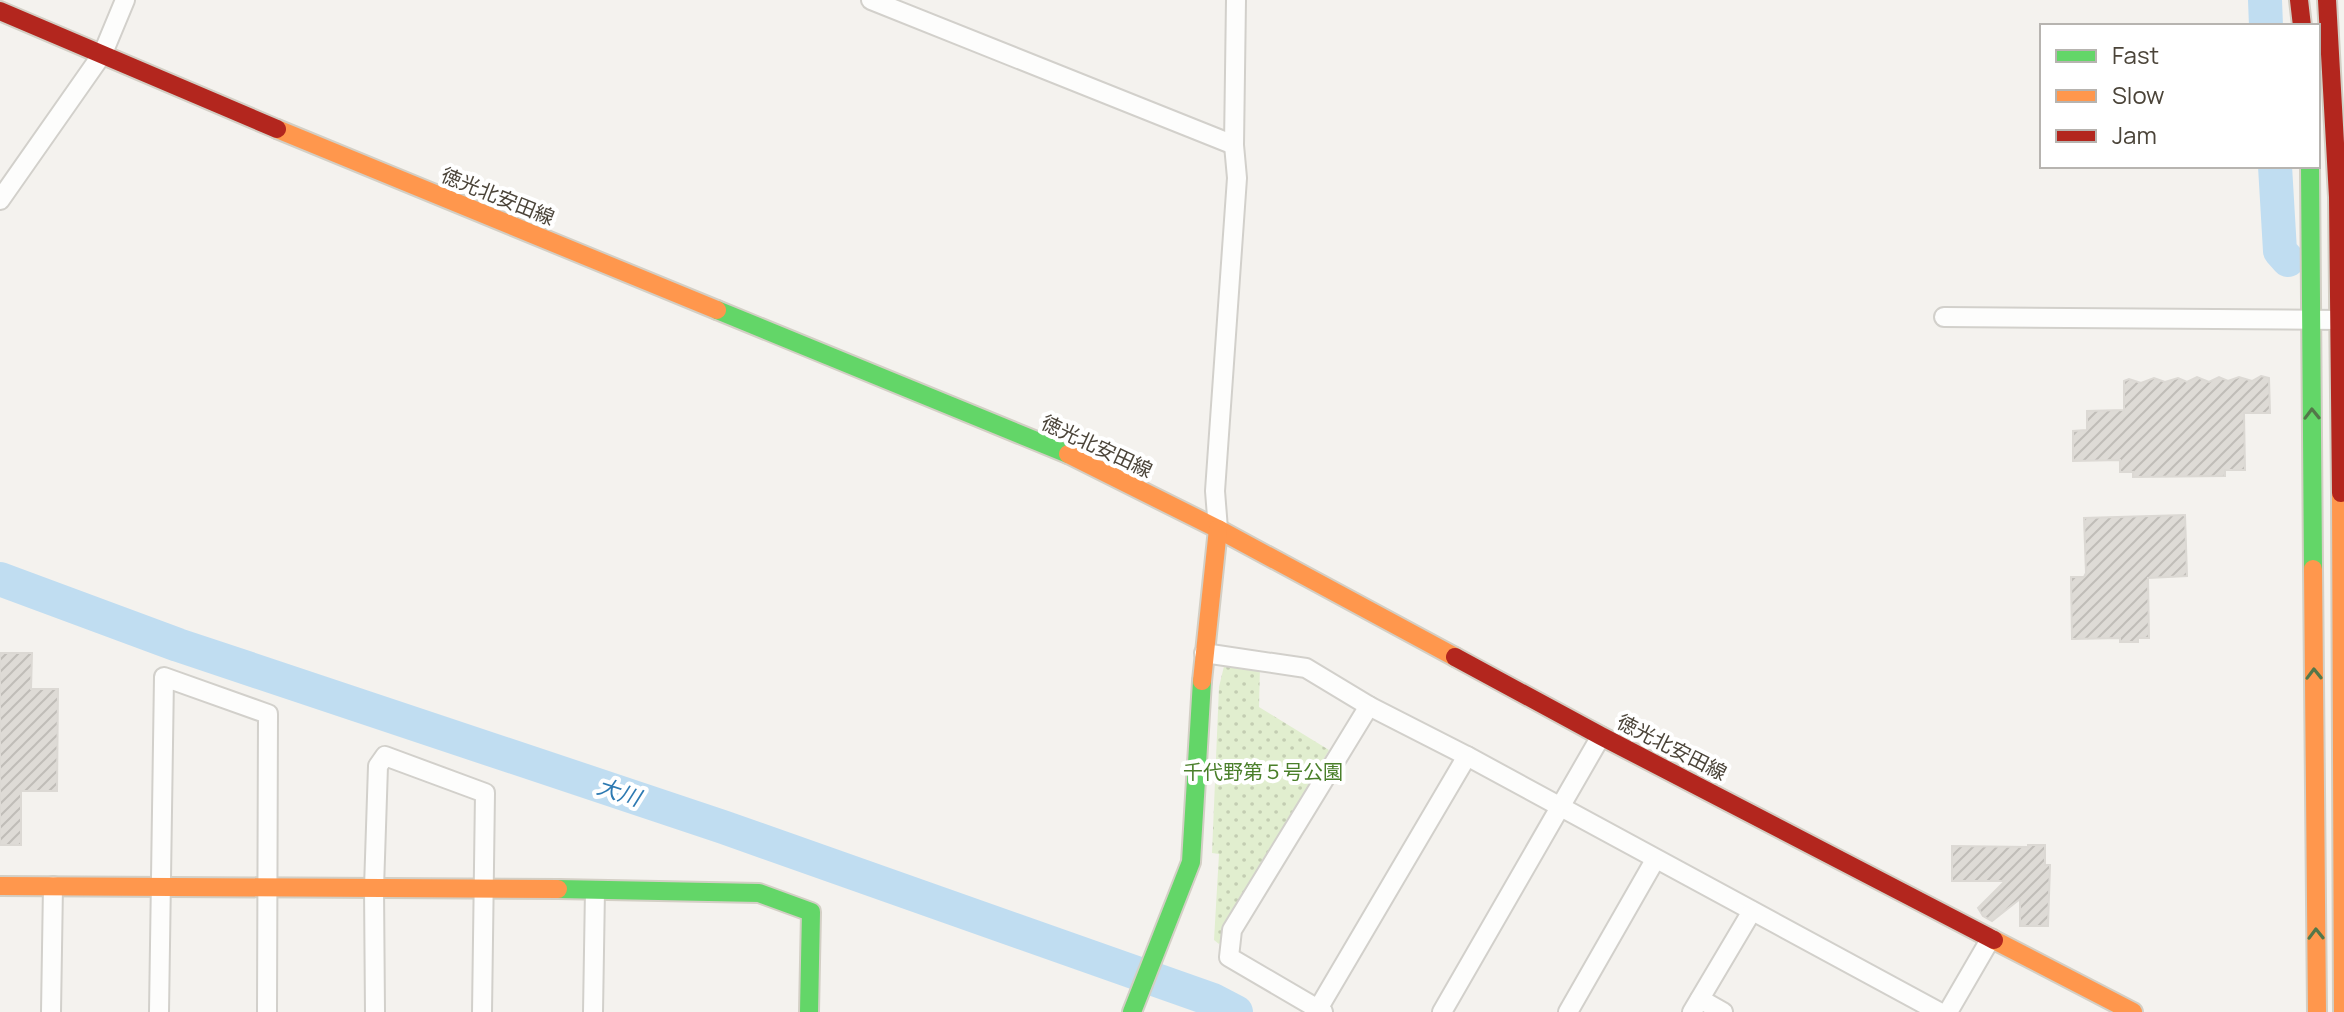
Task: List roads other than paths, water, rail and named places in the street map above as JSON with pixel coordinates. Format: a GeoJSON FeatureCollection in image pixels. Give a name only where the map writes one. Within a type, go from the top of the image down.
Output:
{"type":"FeatureCollection","features":[{"type":"Feature","properties":{"kind":"street"},"geometry":{"type":"LineString","coordinates":[[0,200],[103,53],[125,0]]}},
{"type":"Feature","properties":{"kind":"street"},"geometry":{"type":"LineString","coordinates":[[871,0],[1234,145]]}},
{"type":"Feature","properties":{"kind":"street"},"geometry":{"type":"LineString","coordinates":[[1132,1012],[1191,862],[1204,653],[1218,529],[1215,491],[1237,178],[1234,145],[1236,0]]}},
{"type":"Feature","properties":{"kind":"street"},"geometry":{"type":"LineString","coordinates":[[2299,0],[2302,24]]}},
{"type":"Feature","properties":{"kind":"street"},"geometry":{"type":"LineString","coordinates":[[2327,0],[2341,197],[2343,1012]]}},
{"type":"Feature","properties":{"kind":"street","name":"徳光北安田線"},"geometry":{"type":"LineString","coordinates":[[0,11],[103,53],[172,86],[1076,457],[1218,529],[1601,736],[2133,1012]]}},
{"type":"Feature","properties":{"kind":"street"},"geometry":{"type":"LineString","coordinates":[[2310,168],[2317,1012]]}},
{"type":"Feature","properties":{"kind":"street"},"geometry":{"type":"LineString","coordinates":[[2310,197],[2341,197]]}},
{"type":"Feature","properties":{"kind":"street"},"geometry":{"type":"LineString","coordinates":[[1944,317],[2341,320]]}},
{"type":"Feature","properties":{"kind":"street"},"geometry":{"type":"LineString","coordinates":[[1204,653],[1306,668],[1369,706],[1939,1012]]}},
{"type":"Feature","properties":{"kind":"street"},"geometry":{"type":"LineString","coordinates":[[159,1012],[164,677],[268,714],[267,1012]]}},
{"type":"Feature","properties":{"kind":"street"},"geometry":{"type":"LineString","coordinates":[[1369,706],[1232,930],[1229,957],[1320,1011],[1467,756]]}},
{"type":"Feature","properties":{"kind":"street"},"geometry":{"type":"LineString","coordinates":[[1442,1012],[1601,736]]}},
{"type":"Feature","properties":{"kind":"street"},"geometry":{"type":"LineString","coordinates":[[375,1012],[374,888],[378,766],[385,756],[485,793],[482,1012]]}},
{"type":"Feature","properties":{"kind":"street"},"geometry":{"type":"LineString","coordinates":[[1568,1012],[1655,860]]}},
{"type":"Feature","properties":{"kind":"street"},"geometry":{"type":"LineString","coordinates":[[0,886],[483,887],[759,893],[811,912],[809,1012]]}},
{"type":"Feature","properties":{"kind":"street"},"geometry":{"type":"LineString","coordinates":[[51,1012],[53,886]]}},
{"type":"Feature","properties":{"kind":"street"},"geometry":{"type":"LineString","coordinates":[[593,1012],[595,890]]}},
{"type":"Feature","properties":{"kind":"street"},"geometry":{"type":"LineString","coordinates":[[1723,1012],[1696,1006],[1752,911]]}},
{"type":"Feature","properties":{"kind":"street"},"geometry":{"type":"LineString","coordinates":[[1948,1012],[1991,938]]}},
{"type":"Feature","properties":{"kind":"waterway"},"geometry":{"type":"LineString","coordinates":[[2265,0],[2266,24]]}},
{"type":"Feature","properties":{"kind":"waterway"},"geometry":{"type":"LineString","coordinates":[[2275,168],[2280,251],[2288,260]]}},
{"type":"Feature","properties":{"kind":"waterway","name":"大川"},"geometry":{"type":"LineString","coordinates":[[0,579],[178,645],[723,827],[1213,1000],[1236,1012]]}},
{"type":"Feature","properties":{"kind":"park label","name":"千代野第５号公園"},"geometry":{"type":"Point","coordinates":[1263,771]}}]}
